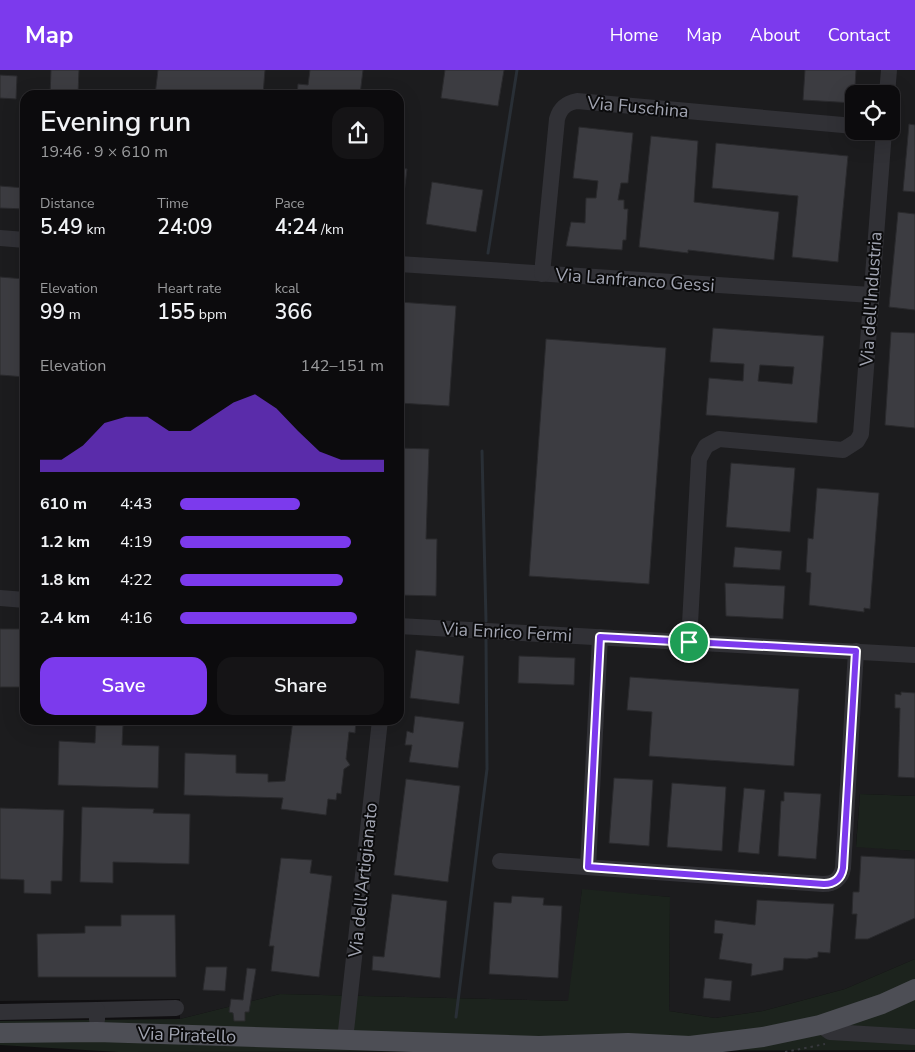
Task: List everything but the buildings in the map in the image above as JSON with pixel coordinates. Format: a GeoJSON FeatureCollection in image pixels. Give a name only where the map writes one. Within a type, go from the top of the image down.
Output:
{"type":"FeatureCollection","features":[{"type":"Feature","properties":{"kind":"main road","name":"Via Piratello"},"geometry":{"type":"LineString","coordinates":[[1,1033],[97,1032],[539,1046],[628,1043],[690,1046],[763,1038],[820,1025],[882,1004],[915,989]]}},
{"type":"Feature","properties":{"kind":"street"},"geometry":{"type":"LineString","coordinates":[[888,85],[889,70]]}},
{"type":"Feature","properties":{"kind":"street","name":"Via Fuschina"},"geometry":{"type":"LineString","coordinates":[[542,274],[557,119],[562,108],[571,102],[845,125]]}},
{"type":"Feature","properties":{"kind":"street","name":"Via dell'Industria"},"geometry":{"type":"LineString","coordinates":[[689,642],[699,459],[706,446],[719,439],[834,450],[850,446],[861,434],[883,140]]}},
{"type":"Feature","properties":{"kind":"street"},"geometry":{"type":"LineString","coordinates":[[0,238],[20,240]]}},
{"type":"Feature","properties":{"kind":"street","name":"Via Lanfranco Gessi"},"geometry":{"type":"LineString","coordinates":[[404,264],[871,295]]}},
{"type":"Feature","properties":{"kind":"street"},"geometry":{"type":"LineString","coordinates":[[0,598],[20,600]]}},
{"type":"Feature","properties":{"kind":"street","name":"Via Enrico Fermi"},"geometry":{"type":"LineString","coordinates":[[404,626],[915,655]]}},
{"type":"Feature","properties":{"kind":"street"},"geometry":{"type":"LineString","coordinates":[[588,867],[600,637]]}},
{"type":"Feature","properties":{"kind":"street"},"geometry":{"type":"LineString","coordinates":[[500,861],[824,884],[829,884],[839,879],[843,868],[856,651]]}},
{"type":"Feature","properties":{"kind":"street","name":"Via dell'Artigianato"},"geometry":{"type":"LineString","coordinates":[[346,1040],[379,725]]}},
{"type":"Feature","properties":{"kind":"street"},"geometry":{"type":"LineString","coordinates":[[0,1012],[97,1015],[176,1008]]}},
{"type":"Feature","properties":{"kind":"street"},"geometry":{"type":"LineString","coordinates":[[820,1025],[830,1032],[915,1037]]}},
{"type":"Feature","properties":{"kind":"shaded area"},"geometry":{"type":"Polygon","coordinates":[[[0,70],[915,70],[915,796],[860,794],[856,846],[915,851],[915,959],[845,989],[763,1011],[715,1018],[669,1011],[670,897],[582,890],[569,1001],[280,994],[180,1019],[180,999],[0,1001],[0,70]]]}},
{"type":"Feature","properties":{"kind":"shaded area"},"geometry":{"type":"Polygon","coordinates":[[[860,794],[915,796],[915,851],[856,847],[860,794]]]}},
{"type":"Feature","properties":{"kind":"shaded area"},"geometry":{"type":"Polygon","coordinates":[[[582,889],[670,897],[669,1011],[715,1018],[763,1011],[845,989],[915,959],[915,1050],[119,1052],[0,1045],[0,1021],[180,1019],[280,994],[568,1001],[582,889]]]}},
{"type":"Feature","properties":{"kind":"waterway"},"geometry":{"type":"LineString","coordinates":[[488,253],[517,70]]}},
{"type":"Feature","properties":{"kind":"waterway"},"geometry":{"type":"LineString","coordinates":[[482,451],[486,621]]}},
{"type":"Feature","properties":{"kind":"waterway"},"geometry":{"type":"LineString","coordinates":[[456,1017],[487,769],[486,640]]}},
{"type":"Feature","properties":{"kind":"route"},"geometry":{"type":"LineString","coordinates":[[600,637],[689,642],[856,651],[843,868],[839,879],[829,884],[824,884],[588,867],[600,637]]}}]}
